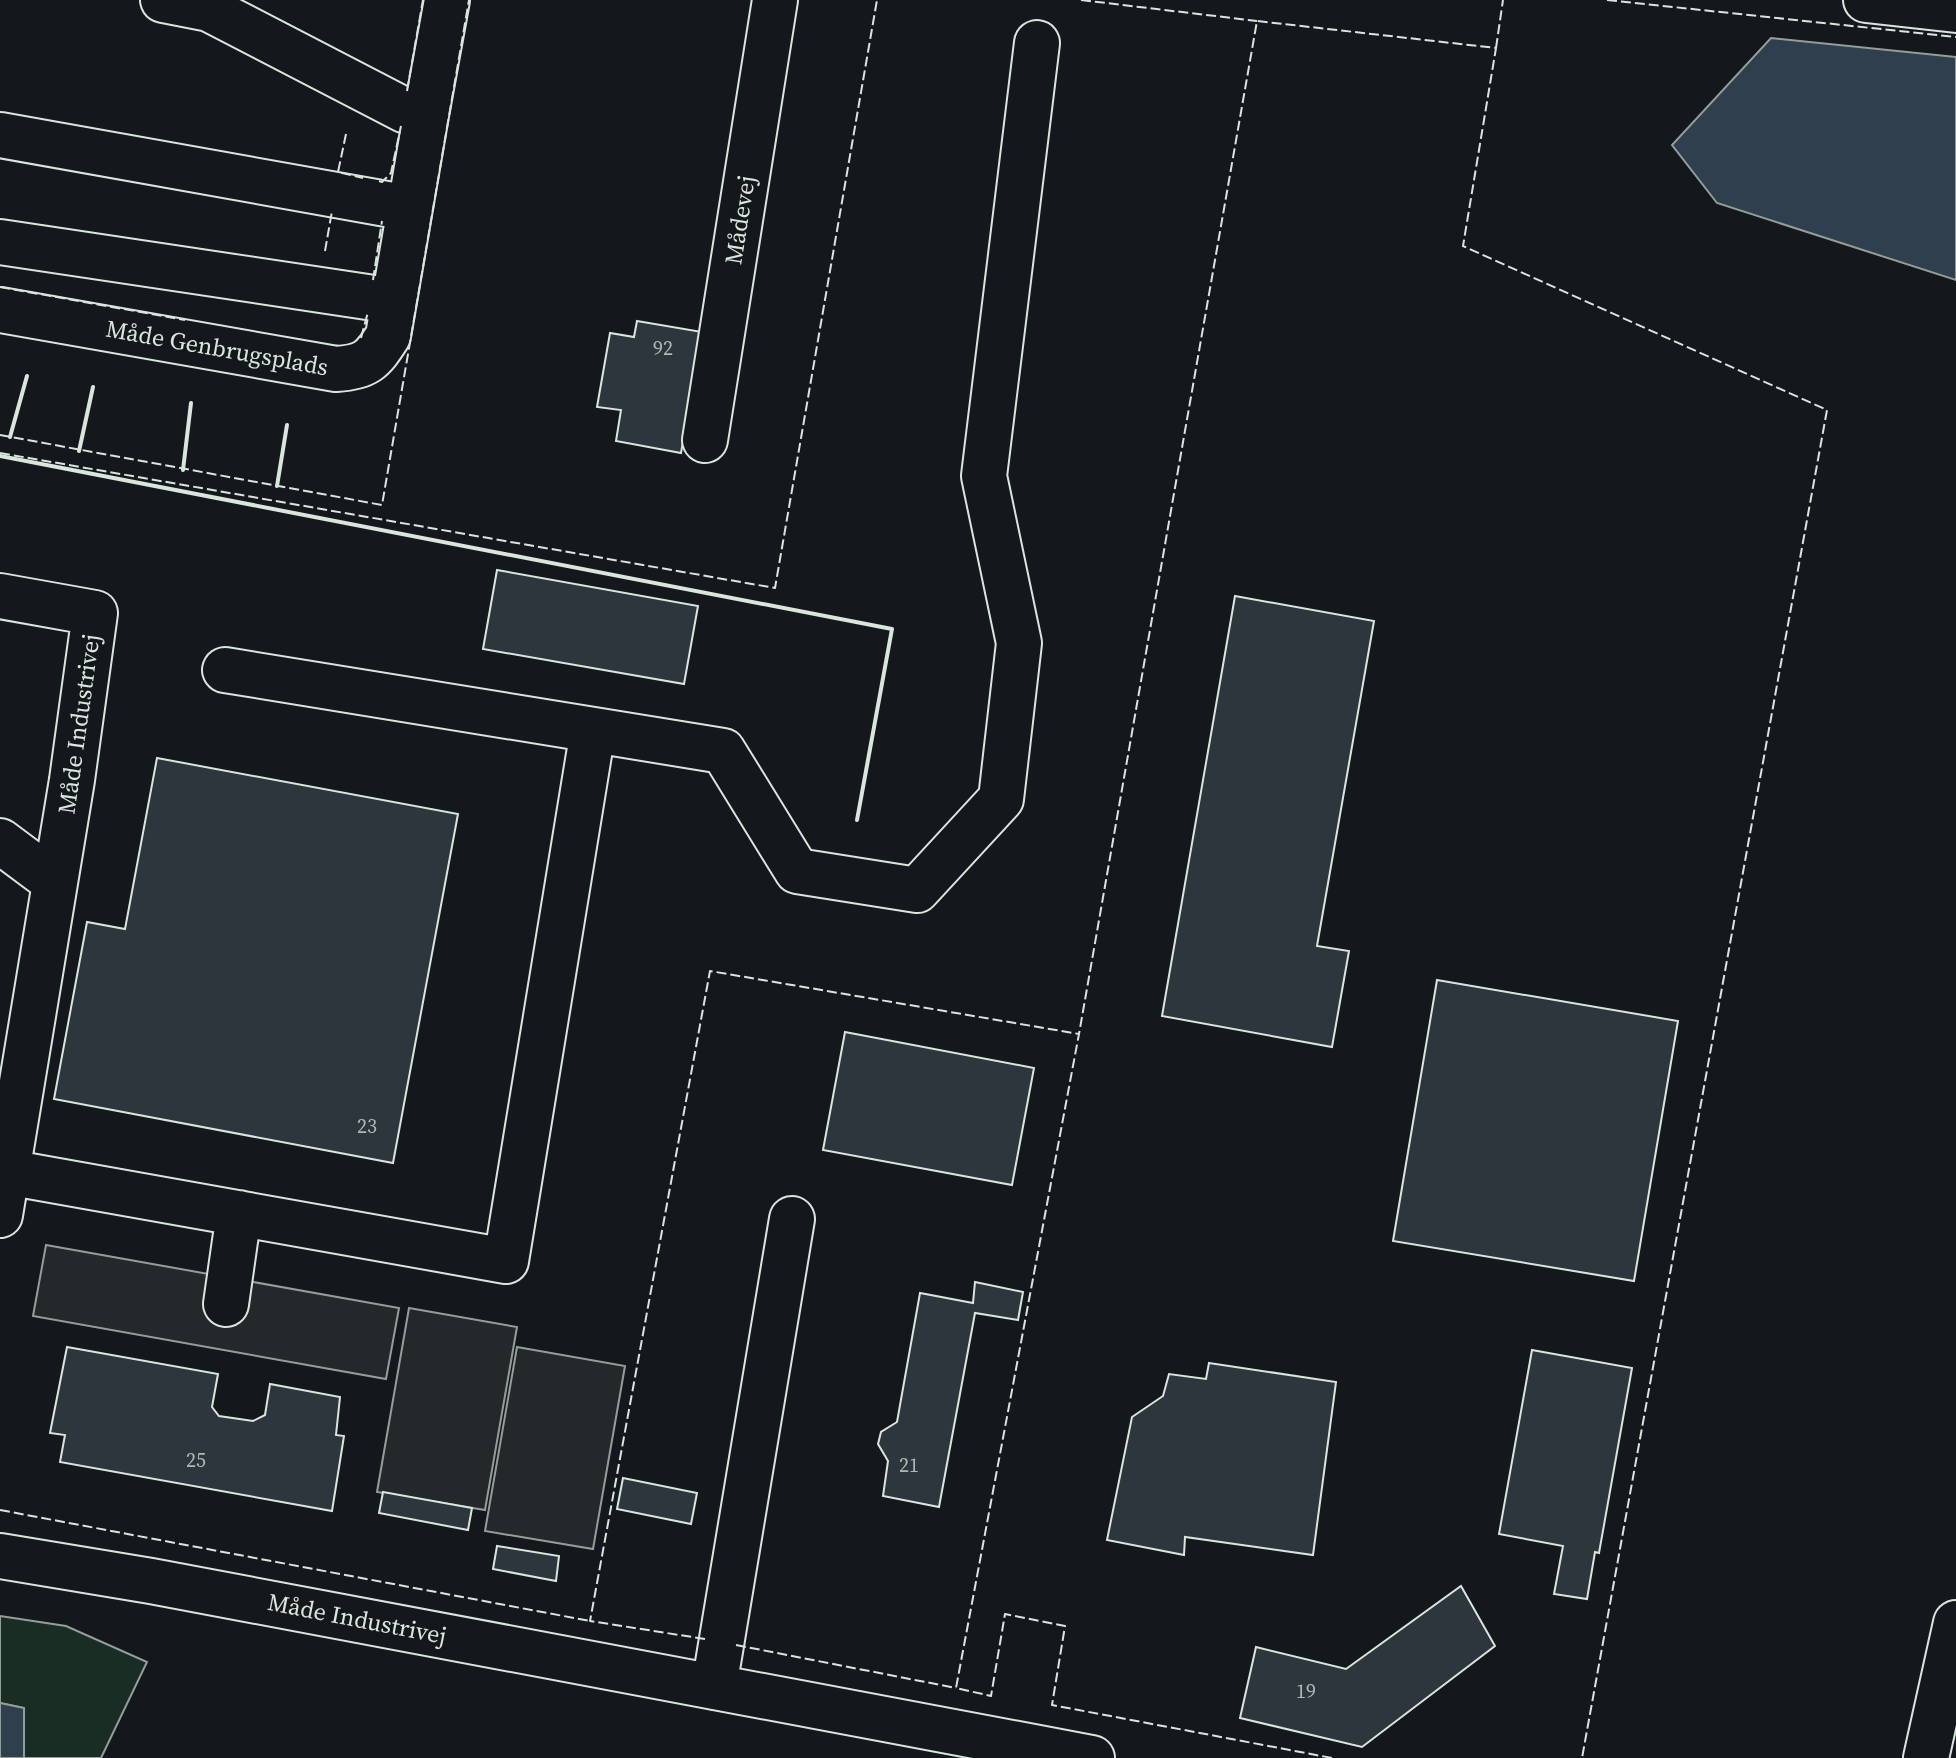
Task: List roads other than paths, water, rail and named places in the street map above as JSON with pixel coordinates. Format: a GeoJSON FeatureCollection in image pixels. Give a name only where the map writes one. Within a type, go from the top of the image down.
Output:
{"type":"FeatureCollection","features":[{"type":"Feature","properties":{"kind":"street"},"geometry":{"type":"LineString","coordinates":[[163,0],[209,9],[404,110],[426,115]]}},
{"type":"Feature","properties":{"kind":"street","name":"Måde Genbrugsplads"},"geometry":{"type":"LineString","coordinates":[[0,310],[336,369],[358,368],[375,356],[388,336],[447,0]]}},
{"type":"Feature","properties":{"kind":"street","name":"Mådevej"},"geometry":{"type":"LineString","coordinates":[[705,440],[775,0]]}},
{"type":"Feature","properties":{"kind":"street"},"geometry":{"type":"LineString","coordinates":[[1866,0],[1956,10]]}},
{"type":"Feature","properties":{"kind":"street"},"geometry":{"type":"LineString","coordinates":[[225,670],[723,751],[797,871],[917,890],[1001,799],[1019,643],[984,476],[1037,43]]}},
{"type":"Feature","properties":{"kind":"street"},"geometry":{"type":"LineString","coordinates":[[0,135],[409,208]]}},
{"type":"Feature","properties":{"kind":"street"},"geometry":{"type":"LineString","coordinates":[[0,242],[394,301]]}},
{"type":"Feature","properties":{"kind":"street","name":"Måde Industrivej"},"geometry":{"type":"LineString","coordinates":[[0,596],[95,613],[72,780],[0,1215]]}},
{"type":"Feature","properties":{"kind":"street"},"geometry":{"type":"LineString","coordinates":[[7,1172],[506,1261],[593,730]]}},
{"type":"Feature","properties":{"kind":"street"},"geometry":{"type":"LineString","coordinates":[[0,841],[55,882]]}},
{"type":"Feature","properties":{"kind":"street"},"geometry":{"type":"LineString","coordinates":[[226,1304],[239,1213]]}},
{"type":"Feature","properties":{"kind":"street"},"geometry":{"type":"LineString","coordinates":[[714,1687],[792,1219]]}},
{"type":"Feature","properties":{"kind":"street","name":"Måde Industrivej"},"geometry":{"type":"LineString","coordinates":[[0,1556],[151,1581],[1092,1758]]}},
{"type":"Feature","properties":{"kind":"street"},"geometry":{"type":"LineString","coordinates":[[1926,1758],[1956,1623]]}},
{"type":"Feature","properties":{"kind":"water"},"geometry":{"type":"Polygon","coordinates":[[[1771,38],[1956,57],[1956,280],[1717,203],[1672,145],[1771,38]]]}},
{"type":"Feature","properties":{"kind":"water"},"geometry":{"type":"Polygon","coordinates":[[[0,1703],[24,1708],[24,1758],[0,1758],[0,1703]]]}}]}
